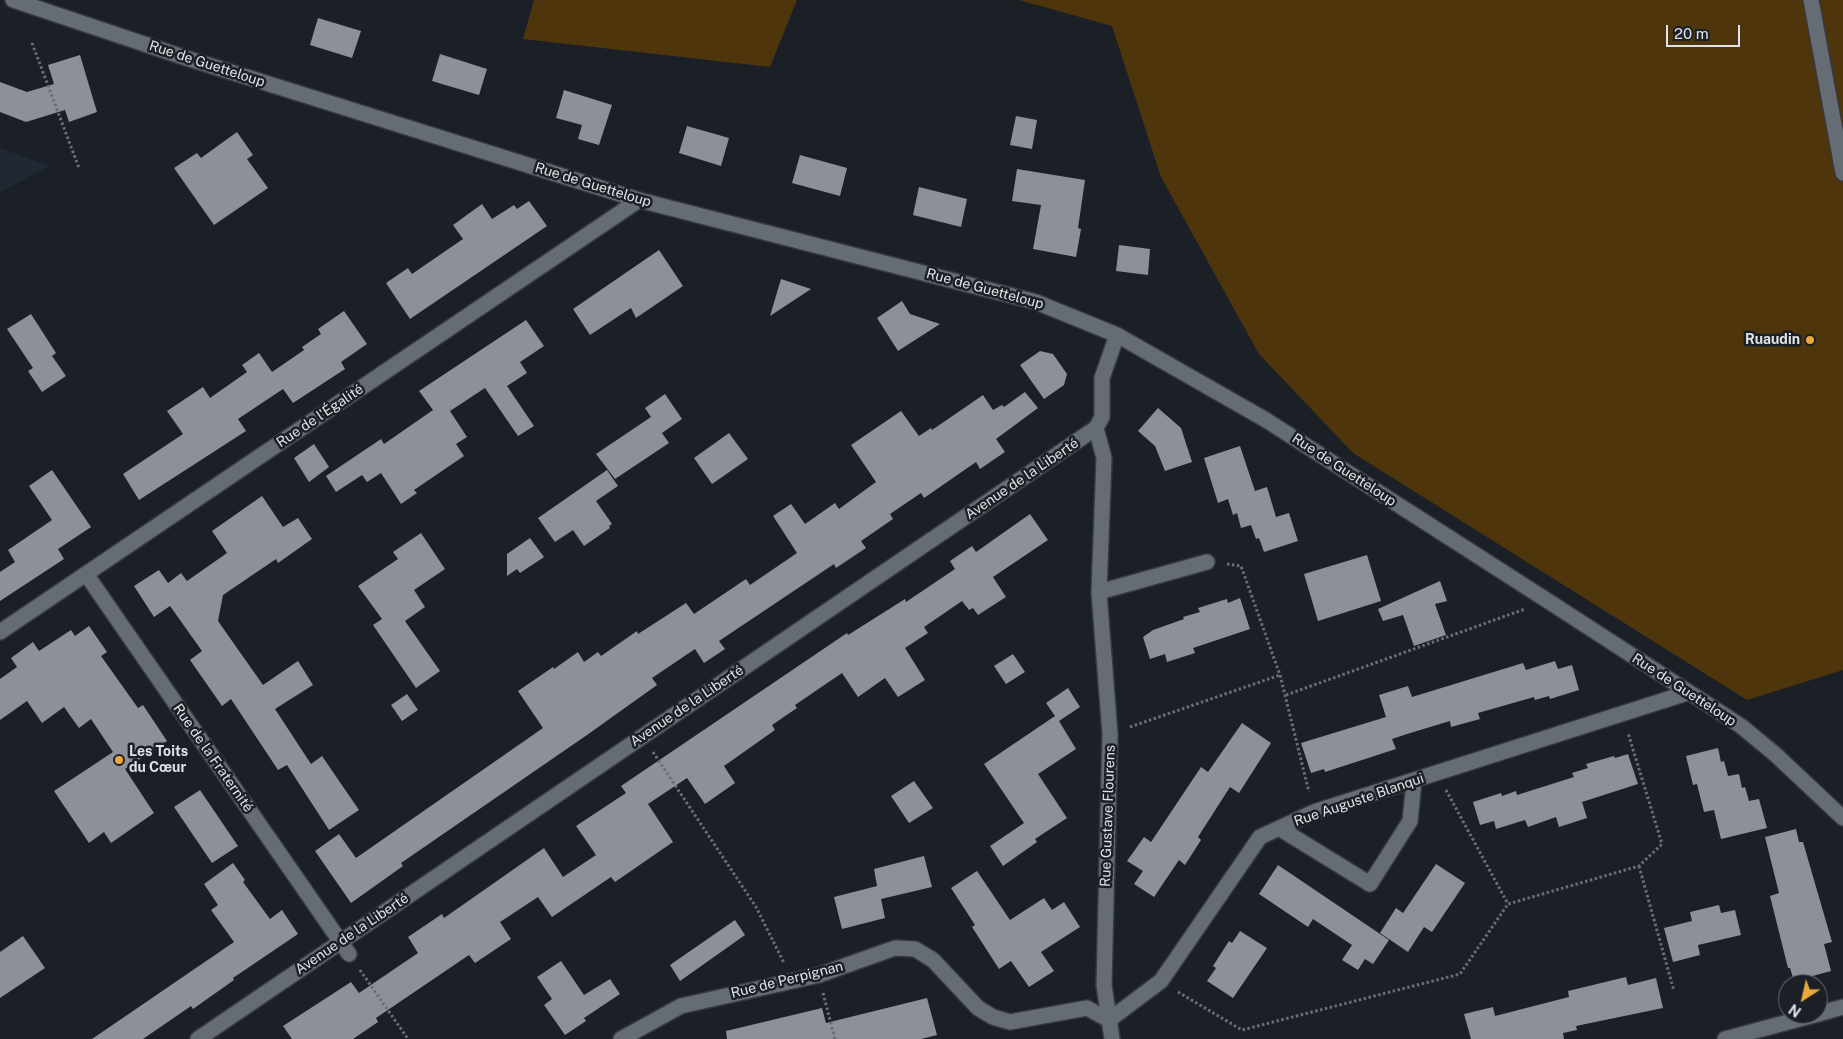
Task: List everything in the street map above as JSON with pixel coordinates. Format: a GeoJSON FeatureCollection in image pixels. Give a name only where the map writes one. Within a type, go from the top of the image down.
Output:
{"type":"FeatureCollection","features":[{"type":"Feature","properties":{"kind":"street","name":"Rue de Guetteloup"},"geometry":{"type":"LineString","coordinates":[[13,0],[183,57],[639,200],[1036,302],[1117,336],[1266,420],[1548,601],[1687,693],[1741,726],[1776,755],[1843,818]]}},
{"type":"Feature","properties":{"kind":"street"},"geometry":{"type":"LineString","coordinates":[[1811,0],[1843,173]]}},
{"type":"Feature","properties":{"kind":"street","name":"Rue de l'Égalité"},"geometry":{"type":"LineString","coordinates":[[0,632],[639,200]]}},
{"type":"Feature","properties":{"kind":"street"},"geometry":{"type":"LineString","coordinates":[[1096,428],[1102,417],[1102,378],[1117,336]]}},
{"type":"Feature","properties":{"kind":"street","name":"Rue Gustave Flourens"},"geometry":{"type":"LineString","coordinates":[[1096,428],[1104,458],[1099,592],[1110,734],[1104,975],[1112,1039]]}},
{"type":"Feature","properties":{"kind":"street","name":"Avenue de la Liberté"},"geometry":{"type":"LineString","coordinates":[[198,1039],[345,948],[642,737],[1096,428]]}},
{"type":"Feature","properties":{"kind":"street"},"geometry":{"type":"LineString","coordinates":[[1099,592],[1207,562]]}},
{"type":"Feature","properties":{"kind":"street","name":"Rue de la Fraternité"},"geometry":{"type":"LineString","coordinates":[[86,574],[345,948]]}},
{"type":"Feature","properties":{"kind":"street","name":"Rue Auguste Blanqui"},"geometry":{"type":"LineString","coordinates":[[1110,1020],[1161,981],[1260,837],[1314,812],[1687,693]]}},
{"type":"Feature","properties":{"kind":"street"},"geometry":{"type":"LineString","coordinates":[[1280,828],[1370,884],[1410,821],[1414,781]]}},
{"type":"Feature","properties":{"kind":"street","name":"Rue de Perpignan"},"geometry":{"type":"LineString","coordinates":[[621,1039],[682,1006],[819,975],[895,948],[915,950],[933,960],[978,1008],[993,1017],[1010,1022],[1087,1008],[1110,1020]]}},
{"type":"Feature","properties":{"kind":"street"},"geometry":{"type":"LineString","coordinates":[[1828,1011],[1843,1007]]}},
{"type":"Feature","properties":{"kind":"street"},"geometry":{"type":"LineString","coordinates":[[1725,1039],[1781,1024]]}},
{"type":"Feature","properties":{"kind":"path"},"geometry":{"type":"LineString","coordinates":[[32,43],[79,168]]}},
{"type":"Feature","properties":{"kind":"path"},"geometry":{"type":"LineString","coordinates":[[1207,562],[1241,566],[1286,695],[1314,812]]}},
{"type":"Feature","properties":{"kind":"path"},"geometry":{"type":"LineString","coordinates":[[1286,695],[1548,601]]}},
{"type":"Feature","properties":{"kind":"path"},"geometry":{"type":"LineString","coordinates":[[1110,734],[1280,675]]}},
{"type":"Feature","properties":{"kind":"path"},"geometry":{"type":"LineString","coordinates":[[1161,981],[1242,1030],[1460,974],[1508,904],[1639,866],[1662,844],[1622,713]]}},
{"type":"Feature","properties":{"kind":"path"},"geometry":{"type":"LineString","coordinates":[[642,737],[756,907],[793,981]]}},
{"type":"Feature","properties":{"kind":"path"},"geometry":{"type":"LineString","coordinates":[[1437,773],[1508,904]]}},
{"type":"Feature","properties":{"kind":"path"},"geometry":{"type":"LineString","coordinates":[[1639,866],[1674,991]]}},
{"type":"Feature","properties":{"kind":"path"},"geometry":{"type":"LineString","coordinates":[[345,948],[408,1039]]}},
{"type":"Feature","properties":{"kind":"path"},"geometry":{"type":"LineString","coordinates":[[819,975],[835,1039]]}},
{"type":"Feature","properties":{"kind":"shaded area"},"geometry":{"type":"Polygon","coordinates":[[[534,0],[797,0],[770,67],[523,39],[534,0]]]}},
{"type":"Feature","properties":{"kind":"shaded area"},"geometry":{"type":"Polygon","coordinates":[[[1019,0],[1843,0],[1843,670],[1747,700],[1353,453],[1259,354],[1161,177],[1112,26],[1019,0]]]}},
{"type":"Feature","properties":{"kind":"shaded area"},"geometry":{"type":"Polygon","coordinates":[[[0,148],[50,166],[0,192],[0,148]]]}},
{"type":"Feature","properties":{"kind":"building"},"geometry":{"type":"Polygon","coordinates":[[[318,18],[361,31],[352,58],[310,45],[318,18]]]}},
{"type":"Feature","properties":{"kind":"building"},"geometry":{"type":"Polygon","coordinates":[[[440,54],[487,69],[479,95],[432,81],[440,54]]]}},
{"type":"Feature","properties":{"kind":"building"},"geometry":{"type":"Polygon","coordinates":[[[80,55],[97,112],[69,122],[65,110],[26,122],[0,112],[0,82],[27,92],[54,84],[48,65],[80,55]]]}},
{"type":"Feature","properties":{"kind":"building"},"geometry":{"type":"Polygon","coordinates":[[[564,90],[612,105],[599,145],[578,139],[582,125],[556,118],[564,90]]]}},
{"type":"Feature","properties":{"kind":"building"},"geometry":{"type":"Polygon","coordinates":[[[1016,116],[1037,120],[1032,149],[1010,145],[1016,116]]]}},
{"type":"Feature","properties":{"kind":"building"},"geometry":{"type":"Polygon","coordinates":[[[687,126],[729,138],[721,166],[679,153],[687,126]]]}},
{"type":"Feature","properties":{"kind":"building"},"geometry":{"type":"Polygon","coordinates":[[[237,132],[253,155],[247,159],[268,188],[214,225],[174,168],[197,153],[201,158],[237,132]]]}},
{"type":"Feature","properties":{"kind":"building"},"geometry":{"type":"Polygon","coordinates":[[[800,155],[847,168],[840,196],[792,183],[800,155]]]}},
{"type":"Feature","properties":{"kind":"building"},"geometry":{"type":"Polygon","coordinates":[[[1017,169],[1085,180],[1078,228],[1081,229],[1076,257],[1033,249],[1041,205],[1012,201],[1017,169]]]}},
{"type":"Feature","properties":{"kind":"building"},"geometry":{"type":"Polygon","coordinates":[[[919,187],[967,199],[961,227],[913,215],[919,187]]]}},
{"type":"Feature","properties":{"kind":"building"},"geometry":{"type":"Polygon","coordinates":[[[529,201],[547,226],[410,319],[386,283],[408,268],[412,274],[463,239],[453,225],[482,204],[492,219],[514,205],[517,209],[529,201]]]}},
{"type":"Feature","properties":{"kind":"building"},"geometry":{"type":"Polygon","coordinates":[[[1119,245],[1150,249],[1148,275],[1116,271],[1119,245]]]}},
{"type":"Feature","properties":{"kind":"building"},"geometry":{"type":"Polygon","coordinates":[[[659,250],[683,286],[636,318],[631,308],[590,335],[573,309],[659,250]]]}},
{"type":"Feature","properties":{"kind":"building"},"geometry":{"type":"Polygon","coordinates":[[[781,279],[811,289],[770,316],[781,279]]]}},
{"type":"Feature","properties":{"kind":"building"},"geometry":{"type":"Polygon","coordinates":[[[902,301],[910,314],[940,324],[898,351],[877,318],[902,301]]]}},
{"type":"Feature","properties":{"kind":"building"},"geometry":{"type":"Polygon","coordinates":[[[344,311],[367,344],[341,362],[345,369],[293,403],[283,389],[238,419],[246,431],[139,500],[123,474],[183,434],[167,411],[203,387],[210,398],[247,372],[242,365],[259,353],[272,372],[304,350],[302,347],[321,334],[318,329],[344,311]]]}},
{"type":"Feature","properties":{"kind":"building"},"geometry":{"type":"Polygon","coordinates":[[[31,314],[56,353],[52,356],[66,376],[42,392],[28,371],[33,368],[7,329],[31,314]]]}},
{"type":"Feature","properties":{"kind":"building"},"geometry":{"type":"Polygon","coordinates":[[[526,320],[544,346],[520,362],[527,373],[507,386],[534,426],[518,436],[485,388],[450,411],[467,437],[456,444],[464,456],[414,490],[417,493],[401,504],[381,473],[367,482],[362,475],[336,492],[326,476],[381,439],[384,444],[433,410],[419,391],[526,320]]]}},
{"type":"Feature","properties":{"kind":"building"},"geometry":{"type":"Polygon","coordinates":[[[1040,351],[1053,354],[1067,374],[1064,385],[1044,399],[1020,365],[1040,351]]]}},
{"type":"Feature","properties":{"kind":"building"},"geometry":{"type":"Polygon","coordinates":[[[1025,392],[1038,408],[996,439],[1005,452],[980,469],[976,462],[924,498],[921,493],[890,514],[893,519],[861,541],[866,548],[836,568],[834,564],[719,641],[725,649],[704,663],[695,649],[652,678],[657,685],[401,863],[403,866],[351,903],[315,851],[339,834],[356,858],[543,728],[518,691],[578,652],[584,662],[598,652],[601,656],[637,631],[638,634],[686,603],[694,614],[746,579],[750,585],[797,553],[773,516],[791,504],[805,524],[835,503],[839,509],[876,482],[851,445],[901,411],[919,436],[931,428],[932,430],[983,395],[993,410],[1002,405],[1004,407],[1025,392]]]}},
{"type":"Feature","properties":{"kind":"building"},"geometry":{"type":"Polygon","coordinates":[[[665,394],[682,419],[662,433],[669,443],[615,479],[596,454],[651,417],[645,408],[665,394]]]}},
{"type":"Feature","properties":{"kind":"building"},"geometry":{"type":"Polygon","coordinates":[[[1158,408],[1181,428],[1192,462],[1165,471],[1155,446],[1138,431],[1158,408]]]}},
{"type":"Feature","properties":{"kind":"building"},"geometry":{"type":"Polygon","coordinates":[[[729,433],[748,459],[712,484],[694,458],[729,433]]]}},
{"type":"Feature","properties":{"kind":"building"},"geometry":{"type":"Polygon","coordinates":[[[314,444],[329,467],[309,482],[294,458],[314,444]]]}},
{"type":"Feature","properties":{"kind":"building"},"geometry":{"type":"Polygon","coordinates":[[[1240,446],[1255,491],[1267,487],[1276,517],[1289,513],[1298,541],[1264,552],[1259,538],[1256,539],[1251,525],[1241,528],[1237,513],[1233,515],[1228,499],[1218,503],[1204,458],[1240,446]]]}},
{"type":"Feature","properties":{"kind":"building"},"geometry":{"type":"Polygon","coordinates":[[[52,470],[91,527],[58,549],[64,559],[0,601],[0,572],[15,562],[8,550],[52,520],[29,486],[52,470]]]}},
{"type":"Feature","properties":{"kind":"building"},"geometry":{"type":"Polygon","coordinates":[[[607,470],[618,486],[596,501],[612,524],[609,526],[610,528],[584,546],[573,530],[555,542],[538,518],[607,470]]]}},
{"type":"Feature","properties":{"kind":"building"},"geometry":{"type":"Polygon","coordinates":[[[262,496],[283,527],[298,518],[312,539],[278,563],[276,559],[223,595],[218,621],[263,685],[298,661],[313,685],[275,709],[311,764],[322,756],[359,810],[329,830],[287,765],[278,770],[231,699],[222,706],[190,660],[202,651],[170,606],[154,617],[134,586],[159,570],[168,583],[181,573],[187,581],[227,553],[212,531],[262,496]]]}},
{"type":"Feature","properties":{"kind":"building"},"geometry":{"type":"Polygon","coordinates":[[[1030,514],[1048,540],[993,577],[1006,597],[978,615],[973,608],[969,610],[962,601],[924,627],[928,633],[905,648],[925,680],[898,697],[885,678],[858,697],[842,673],[795,705],[797,708],[772,725],[775,730],[724,766],[735,783],[705,804],[687,778],[648,804],[673,842],[615,882],[611,877],[552,917],[538,897],[500,922],[511,939],[475,963],[469,955],[376,1018],[378,1022],[353,1039],[292,1039],[283,1026],[351,982],[359,993],[418,953],[408,937],[442,914],[444,918],[544,848],[563,877],[596,855],[576,826],[626,793],[621,786],[847,633],[848,635],[905,599],[906,602],[955,569],[950,561],[972,546],[976,552],[1030,514]]]}},
{"type":"Feature","properties":{"kind":"building"},"geometry":{"type":"Polygon","coordinates":[[[421,533],[445,569],[414,590],[425,607],[405,621],[440,671],[416,688],[373,625],[382,619],[358,586],[398,559],[393,552],[421,533]]]}},
{"type":"Feature","properties":{"kind":"building"},"geometry":{"type":"Polygon","coordinates":[[[530,538],[544,557],[520,573],[517,569],[507,576],[507,554],[530,538]]]}},
{"type":"Feature","properties":{"kind":"building"},"geometry":{"type":"Polygon","coordinates":[[[1367,555],[1381,601],[1318,621],[1304,574],[1367,555]]]}},
{"type":"Feature","properties":{"kind":"building"},"geometry":{"type":"Polygon","coordinates":[[[1440,581],[1447,601],[1435,604],[1446,635],[1414,646],[1403,615],[1383,621],[1378,609],[1440,581]]]}},
{"type":"Feature","properties":{"kind":"building"},"geometry":{"type":"Polygon","coordinates":[[[1240,598],[1250,629],[1193,648],[1195,653],[1167,662],[1165,654],[1150,659],[1143,637],[1153,630],[1200,612],[1198,608],[1227,599],[1228,603],[1240,598]]]}},
{"type":"Feature","properties":{"kind":"building"},"geometry":{"type":"Polygon","coordinates":[[[89,626],[107,652],[101,656],[138,708],[143,705],[167,741],[125,769],[154,813],[111,843],[104,832],[89,843],[54,791],[113,752],[91,719],[79,728],[64,707],[42,723],[27,701],[0,720],[0,679],[17,667],[11,658],[33,642],[39,651],[71,630],[75,636],[89,626]]]}},
{"type":"Feature","properties":{"kind":"building"},"geometry":{"type":"Polygon","coordinates":[[[1013,654],[1025,672],[1006,684],[994,666],[1013,654]]]}},
{"type":"Feature","properties":{"kind":"building"},"geometry":{"type":"Polygon","coordinates":[[[1555,661],[1558,669],[1572,665],[1579,690],[1550,699],[1549,696],[1535,700],[1534,697],[1478,713],[1480,719],[1451,727],[1450,721],[1407,734],[1392,739],[1396,749],[1325,772],[1324,769],[1311,773],[1301,743],[1386,717],[1379,695],[1408,686],[1412,697],[1523,663],[1526,670],[1555,661]]]}},
{"type":"Feature","properties":{"kind":"building"},"geometry":{"type":"Polygon","coordinates":[[[1068,688],[1080,707],[1059,721],[1076,749],[1038,774],[1067,818],[1035,839],[1037,842],[1003,866],[990,846],[1024,823],[984,764],[1055,716],[1046,703],[1068,688]]]}},
{"type":"Feature","properties":{"kind":"building"},"geometry":{"type":"Polygon","coordinates":[[[407,694],[418,710],[402,721],[391,705],[407,694]]]}},
{"type":"Feature","properties":{"kind":"building"},"geometry":{"type":"Polygon","coordinates":[[[1242,723],[1271,743],[1239,793],[1230,787],[1198,837],[1201,840],[1185,865],[1179,860],[1154,897],[1134,884],[1143,871],[1127,861],[1144,837],[1151,842],[1201,767],[1208,772],[1242,723]]]}},
{"type":"Feature","properties":{"kind":"building"},"geometry":{"type":"Polygon","coordinates":[[[1718,748],[1721,762],[1724,761],[1728,776],[1739,774],[1742,788],[1745,787],[1749,801],[1759,799],[1767,828],[1721,839],[1714,810],[1704,812],[1697,784],[1693,785],[1686,756],[1718,748]]]}},
{"type":"Feature","properties":{"kind":"building"},"geometry":{"type":"Polygon","coordinates":[[[1628,754],[1638,784],[1582,802],[1587,818],[1559,827],[1556,817],[1528,827],[1525,820],[1496,829],[1494,821],[1480,825],[1473,802],[1501,793],[1502,796],[1516,791],[1517,795],[1574,777],[1572,773],[1588,768],[1586,764],[1628,754]]]}},
{"type":"Feature","properties":{"kind":"building"},"geometry":{"type":"Polygon","coordinates":[[[914,781],[933,808],[909,823],[891,796],[914,781]]]}},
{"type":"Feature","properties":{"kind":"building"},"geometry":{"type":"Polygon","coordinates":[[[200,790],[238,846],[212,863],[174,807],[200,790]]]}},
{"type":"Feature","properties":{"kind":"building"},"geometry":{"type":"Polygon","coordinates":[[[1796,829],[1799,842],[1803,842],[1832,942],[1824,944],[1831,971],[1820,974],[1792,974],[1790,968],[1788,968],[1770,896],[1779,893],[1765,837],[1796,829]]]}},
{"type":"Feature","properties":{"kind":"building"},"geometry":{"type":"Polygon","coordinates":[[[924,856],[932,887],[881,899],[885,918],[842,929],[834,897],[877,886],[874,869],[924,856]]]}},
{"type":"Feature","properties":{"kind":"building"},"geometry":{"type":"Polygon","coordinates":[[[233,863],[245,880],[243,882],[270,919],[282,910],[298,934],[233,978],[234,980],[193,1009],[191,1006],[143,1039],[92,1039],[234,942],[211,910],[218,905],[204,884],[233,863]]]}},
{"type":"Feature","properties":{"kind":"building"},"geometry":{"type":"Polygon","coordinates":[[[1436,864],[1465,883],[1432,932],[1424,927],[1408,952],[1380,933],[1396,908],[1403,913],[1436,864]]]}},
{"type":"Feature","properties":{"kind":"building"},"geometry":{"type":"Polygon","coordinates":[[[1278,865],[1389,940],[1373,964],[1365,959],[1358,970],[1342,960],[1352,945],[1313,919],[1308,927],[1259,894],[1278,865]]]}},
{"type":"Feature","properties":{"kind":"building"},"geometry":{"type":"Polygon","coordinates":[[[977,871],[1010,920],[1044,898],[1052,910],[1064,902],[1080,927],[1041,952],[1054,971],[1029,987],[1011,961],[999,969],[972,927],[975,925],[951,888],[977,871]]]}},
{"type":"Feature","properties":{"kind":"building"},"geometry":{"type":"Polygon","coordinates":[[[1719,905],[1721,913],[1735,910],[1741,935],[1698,945],[1700,955],[1673,962],[1664,928],[1692,921],[1690,912],[1719,905]]]}},
{"type":"Feature","properties":{"kind":"building"},"geometry":{"type":"Polygon","coordinates":[[[735,920],[745,935],[680,981],[670,965],[735,920]]]}},
{"type":"Feature","properties":{"kind":"building"},"geometry":{"type":"Polygon","coordinates":[[[1240,931],[1267,948],[1233,998],[1207,981],[1216,968],[1213,966],[1229,941],[1232,943],[1240,931]]]}},
{"type":"Feature","properties":{"kind":"building"},"geometry":{"type":"Polygon","coordinates":[[[23,936],[45,968],[0,998],[0,952],[23,936]]]}},
{"type":"Feature","properties":{"kind":"building"},"geometry":{"type":"Polygon","coordinates":[[[561,961],[584,995],[610,979],[620,994],[584,1018],[586,1021],[565,1035],[544,1005],[552,999],[537,977],[561,961]]]}},
{"type":"Feature","properties":{"kind":"building"},"geometry":{"type":"Polygon","coordinates":[[[1626,977],[1628,985],[1656,978],[1663,1008],[1576,1026],[1577,1030],[1563,1033],[1564,1039],[1471,1039],[1464,1014],[1493,1007],[1495,1016],[1569,997],[1568,991],[1626,977]]]}},
{"type":"Feature","properties":{"kind":"building"},"geometry":{"type":"Polygon","coordinates":[[[927,998],[937,1035],[921,1039],[727,1039],[726,1031],[822,1008],[826,1023],[927,998]]]}},
{"type":"Feature","properties":{"kind":"place","name":"Ruaudin"},"geometry":{"type":"Point","coordinates":[1810,340]}},
{"type":"Feature","properties":{"kind":"place","name":"Les Toits du Cœur"},"geometry":{"type":"Point","coordinates":[119,760]}}]}
